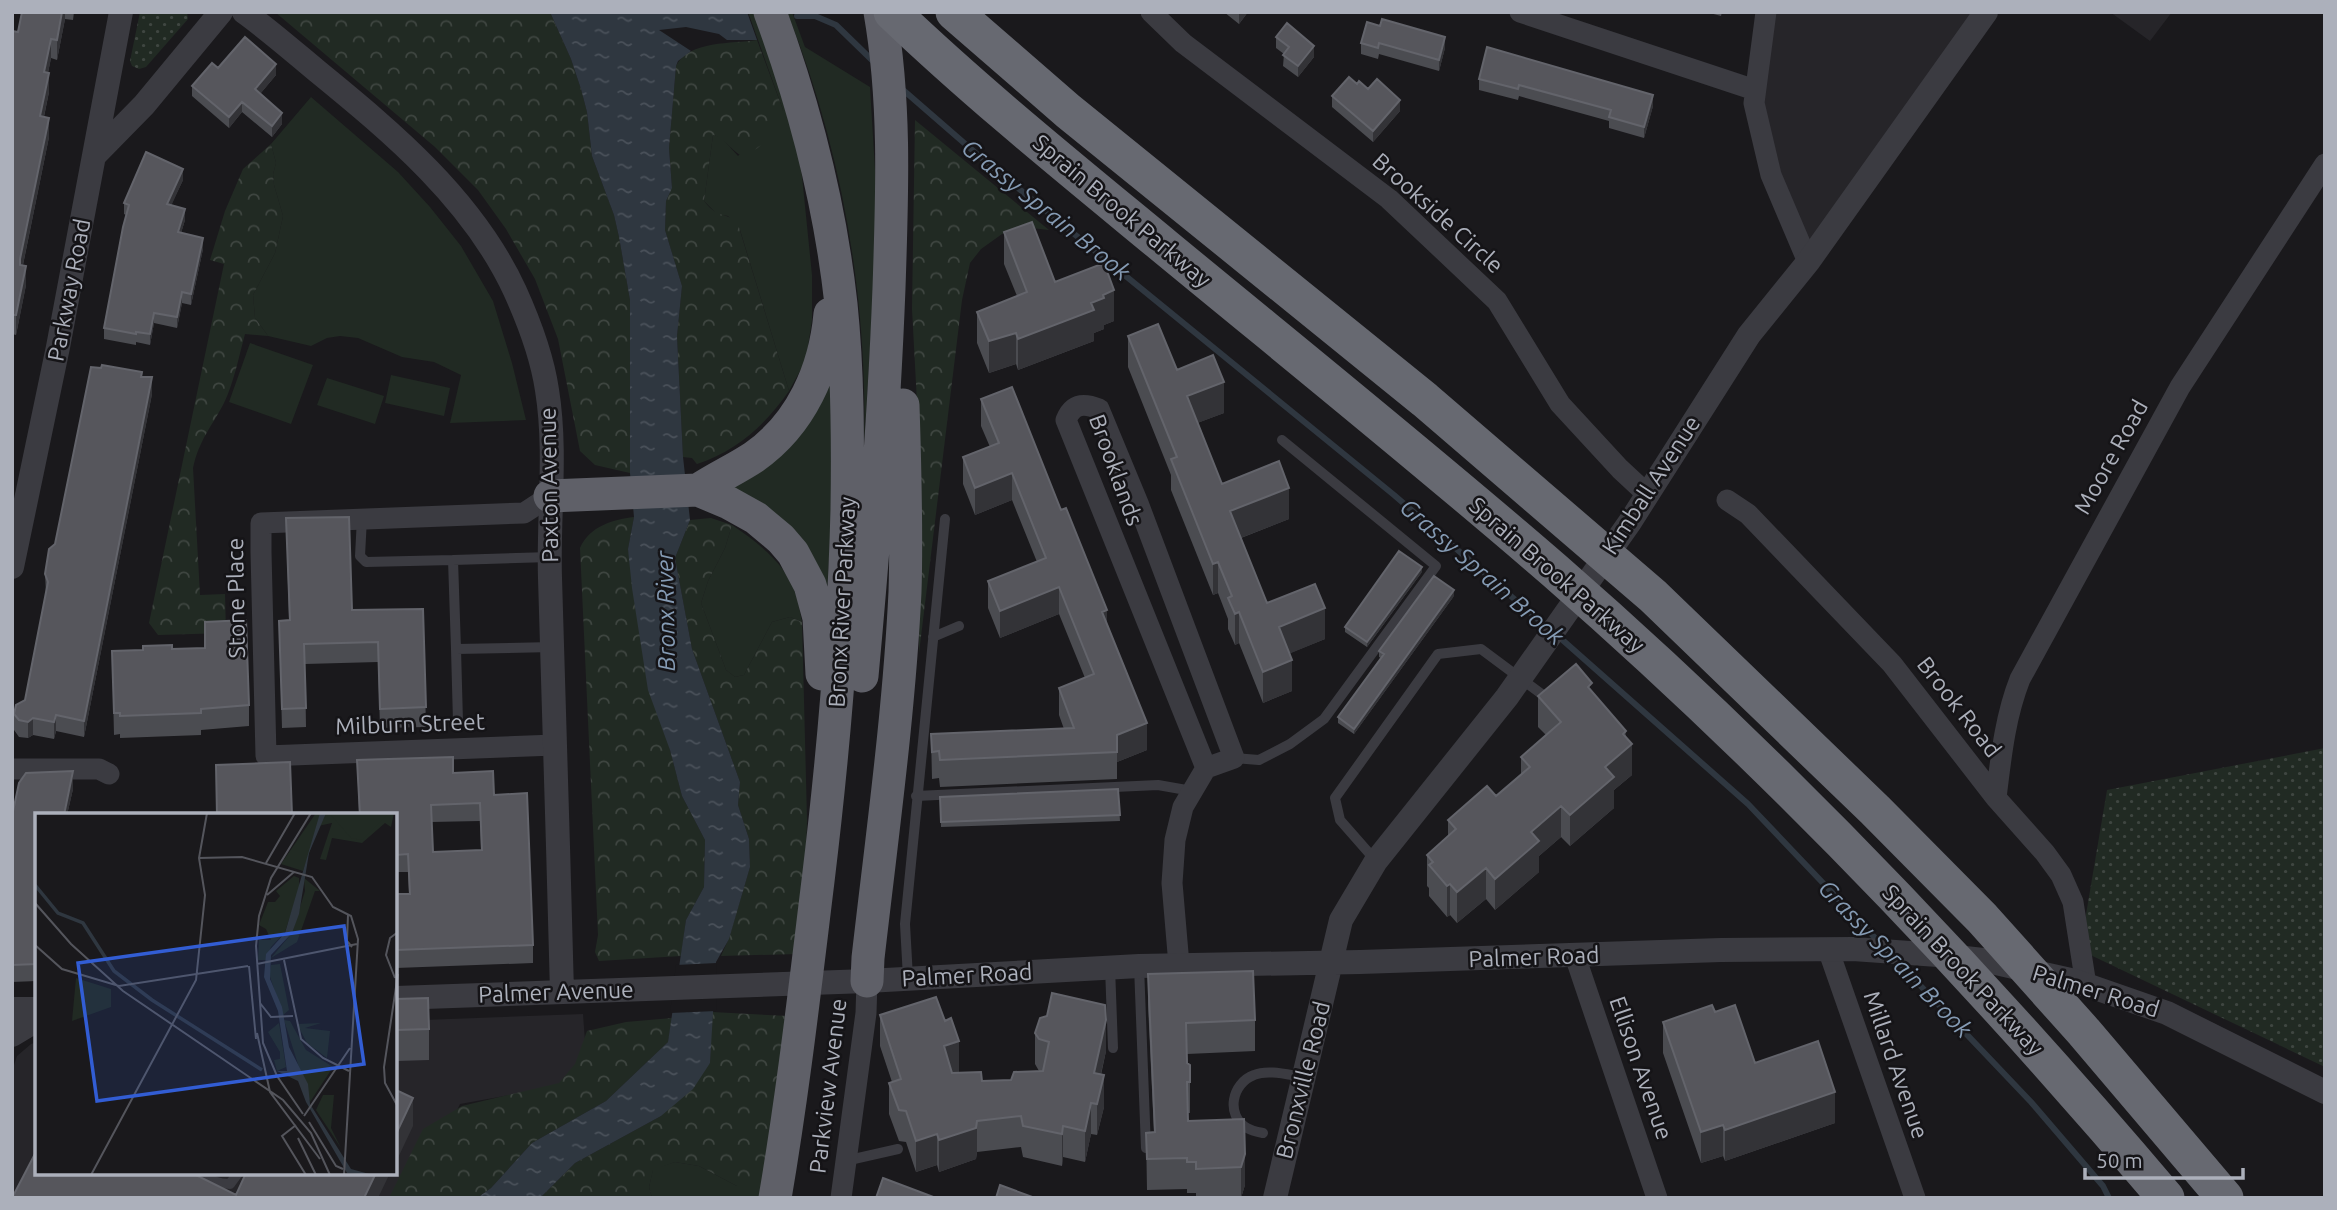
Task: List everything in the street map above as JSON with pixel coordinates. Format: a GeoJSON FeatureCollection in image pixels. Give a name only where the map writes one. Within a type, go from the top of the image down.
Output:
{"type":"FeatureCollection","features":[{"type":"Feature","properties":{"kind":"highway","name":"Bronx River Parkway"},"geometry":{"type":"LineString","coordinates":[[770,12],[810,135],[836,263],[844,339],[848,448],[843,629],[828,795],[795,1067],[775,1198]]}},
{"type":"Feature","properties":{"kind":"highway","name":"Bronx River Parkway"},"geometry":{"type":"LineString","coordinates":[[795,1198],[821,1022],[859,708],[880,467],[893,140],[891,96],[880,12]]}},
{"type":"Feature","properties":{"kind":"highway","name":"Sprain Brook Parkway"},"geometry":{"type":"LineString","coordinates":[[892,12],[1031,136],[1502,526],[1683,687],[1821,820],[1892,893],[1996,1004],[2166,1198]]}},
{"type":"Feature","properties":{"kind":"highway","name":"Sprain Brook Parkway"},"geometry":{"type":"LineString","coordinates":[[954,12],[1068,111],[1480,446],[1681,622],[1982,918],[2084,1032],[2225,1198]]}},
{"type":"Feature","properties":{"kind":"highway"},"geometry":{"type":"LineString","coordinates":[[853,982],[868,958],[905,590],[906,512],[902,393],[891,237]]}},
{"type":"Feature","properties":{"kind":"highway"},"geometry":{"type":"LineString","coordinates":[[698,490],[756,455],[785,428],[803,404],[815,379],[826,343],[836,263]]}},
{"type":"Feature","properties":{"kind":"highway"},"geometry":{"type":"LineString","coordinates":[[550,496],[698,490],[744,510],[767,526],[793,554],[816,601],[828,795]]}},
{"type":"Feature","properties":{"kind":"street","name":"Parkway Road"},"geometry":{"type":"LineString","coordinates":[[12,567],[58,348],[121,12]]}},
{"type":"Feature","properties":{"kind":"street"},"geometry":{"type":"LineString","coordinates":[[94,156],[137,112],[221,12]]}},
{"type":"Feature","properties":{"kind":"street","name":"Paxton Avenue"},"geometry":{"type":"LineString","coordinates":[[244,12],[347,95],[425,166],[461,204],[488,243],[514,289],[538,354],[547,390],[551,446],[550,557],[562,992]]}},
{"type":"Feature","properties":{"kind":"street","name":"Brookside Circle"},"geometry":{"type":"LineString","coordinates":[[1151,12],[1183,43],[1389,199],[1497,301],[1560,404],[1648,495]]}},
{"type":"Feature","properties":{"kind":"street"},"geometry":{"type":"LineString","coordinates":[[1520,12],[1755,90]]}},
{"type":"Feature","properties":{"kind":"street"},"geometry":{"type":"LineString","coordinates":[[1766,12],[1754,103],[1771,175],[1808,262]]}},
{"type":"Feature","properties":{"kind":"street","name":"Kimball Avenue"},"geometry":{"type":"LineString","coordinates":[[1332,963],[1341,920],[1376,861],[1507,697],[1630,522],[1749,335],[1808,262],[1986,12]]}},
{"type":"Feature","properties":{"kind":"street","name":"Moore Road"},"geometry":{"type":"LineString","coordinates":[[1996,798],[2002,743],[2011,701],[2020,679],[2180,387],[2325,164]]}},
{"type":"Feature","properties":{"kind":"street","name":"Brooklands"},"geometry":{"type":"LineString","coordinates":[[1206,768],[1066,420],[1069,411],[1079,404],[1099,410],[1234,758]]}},
{"type":"Feature","properties":{"kind":"street","name":"Stone Place"},"geometry":{"type":"LineString","coordinates":[[266,756],[261,523],[524,513],[550,496]]}},
{"type":"Feature","properties":{"kind":"street","name":"Brook Road"},"geometry":{"type":"LineString","coordinates":[[1727,499],[1748,514],[1892,664],[1996,798],[2045,853],[2061,875],[2073,902],[2081,983]]}},
{"type":"Feature","properties":{"kind":"street"},"geometry":{"type":"LineString","coordinates":[[1153,639],[1185,627]]}},
{"type":"Feature","properties":{"kind":"street","name":"Milburn Street"},"geometry":{"type":"LineString","coordinates":[[266,756],[555,746]]}},
{"type":"Feature","properties":{"kind":"street"},"geometry":{"type":"LineString","coordinates":[[1179,965],[1172,883],[1175,840],[1183,807],[1206,768],[1234,758]]}},
{"type":"Feature","properties":{"kind":"street"},"geometry":{"type":"LineString","coordinates":[[12,769],[99,769],[109,774]]}},
{"type":"Feature","properties":{"kind":"street","name":"Millard Avenue"},"geometry":{"type":"LineString","coordinates":[[1828,949],[1915,1198]]}},
{"type":"Feature","properties":{"kind":"street","name":"Palmer Road"},"geometry":{"type":"LineString","coordinates":[[717,986],[853,982],[1139,966],[1332,963],[1721,950],[1853,949],[1983,960],[2081,983],[2167,1013],[2325,1092]]}},
{"type":"Feature","properties":{"kind":"street","name":"Ellison Avenue"},"geometry":{"type":"LineString","coordinates":[[1575,956],[1657,1198]]}},
{"type":"Feature","properties":{"kind":"street","name":"Bronxville Road"},"geometry":{"type":"LineString","coordinates":[[1275,1198],[1332,963]]}},
{"type":"Feature","properties":{"kind":"street","name":"Parkview Avenue"},"geometry":{"type":"LineString","coordinates":[[841,1198],[866,1013],[853,982]]}},
{"type":"Feature","properties":{"kind":"street","name":"Palmer Avenue"},"geometry":{"type":"LineString","coordinates":[[397,998],[717,986]]}},
{"type":"Feature","properties":{"kind":"street"},"geometry":{"type":"LineString","coordinates":[[12,1009],[35,1009]]}},
{"type":"Feature","properties":{"kind":"street"},"geometry":{"type":"LineString","coordinates":[[12,1035],[35,1021]]}},
{"type":"Feature","properties":{"kind":"lane"},"geometry":{"type":"LineString","coordinates":[[1234,758],[1259,760],[1290,744],[1324,719],[1436,566],[1282,440]]}},
{"type":"Feature","properties":{"kind":"lane"},"geometry":{"type":"LineString","coordinates":[[362,518],[360,556],[366,562],[550,557]]}},
{"type":"Feature","properties":{"kind":"lane"},"geometry":{"type":"LineString","coordinates":[[908,978],[905,924],[945,519]]}},
{"type":"Feature","properties":{"kind":"lane"},"geometry":{"type":"LineString","coordinates":[[453,560],[458,722]]}},
{"type":"Feature","properties":{"kind":"lane"},"geometry":{"type":"LineString","coordinates":[[933,637],[959,626]]}},
{"type":"Feature","properties":{"kind":"lane"},"geometry":{"type":"LineString","coordinates":[[456,649],[553,647]]}},
{"type":"Feature","properties":{"kind":"lane"},"geometry":{"type":"LineString","coordinates":[[1376,861],[1340,820],[1335,797],[1438,654],[1480,649],[1554,703]]}},
{"type":"Feature","properties":{"kind":"lane"},"geometry":{"type":"LineString","coordinates":[[916,796],[1158,785],[1192,790]]}},
{"type":"Feature","properties":{"kind":"lane"},"geometry":{"type":"LineString","coordinates":[[1139,966],[1146,1148]]}},
{"type":"Feature","properties":{"kind":"lane"},"geometry":{"type":"LineString","coordinates":[[1110,967],[1113,1048]]}},
{"type":"Feature","properties":{"kind":"lane"},"geometry":{"type":"LineString","coordinates":[[1263,1133],[1244,1127],[1234,1111],[1234,1094],[1242,1083],[1255,1074],[1304,1077]]}},
{"type":"Feature","properties":{"kind":"lane"},"geometry":{"type":"LineString","coordinates":[[845,1161],[898,1149]]}},
{"type":"Feature","properties":{"kind":"lane"},"geometry":{"type":"LineString","coordinates":[[206,1175],[222,1184],[230,1184],[237,1175]]}},
{"type":"Feature","properties":{"kind":"shaded area"},"geometry":{"type":"Polygon","coordinates":[[[1771,12],[1981,12],[1809,251],[1777,171],[1763,103],[1771,12]]]}},
{"type":"Feature","properties":{"kind":"shaded area"},"geometry":{"type":"Polygon","coordinates":[[[2110,12],[2172,12],[2150,41],[2110,12]]]}},
{"type":"Feature","properties":{"kind":"shaded area"},"geometry":{"type":"Polygon","coordinates":[[[583,1014],[585,1041],[581,1069],[567,1085],[460,1104],[416,1198],[12,1198],[12,1071],[17,1056],[35,1043],[35,1175],[397,1175],[397,1021],[583,1014]]]}},
{"type":"Feature","properties":{"kind":"green space"},"geometry":{"type":"Polygon","coordinates":[[[140,12],[187,12],[188,19],[146,67],[139,69],[132,66],[130,61],[140,12]]]}},
{"type":"Feature","properties":{"kind":"green space"},"geometry":{"type":"Polygon","coordinates":[[[275,12],[550,12],[581,89],[587,112],[592,156],[614,215],[630,300],[630,473],[595,465],[580,451],[558,339],[535,279],[506,229],[478,190],[435,147],[275,12]]]}},
{"type":"Feature","properties":{"kind":"green space"},"geometry":{"type":"Polygon","coordinates":[[[748,12],[756,12],[790,109],[802,176],[812,275],[812,320],[806,360],[789,391],[740,230],[728,216],[717,214],[704,201],[713,135],[721,137],[738,156],[783,110],[748,12]]]}},
{"type":"Feature","properties":{"kind":"green space"},"geometry":{"type":"Polygon","coordinates":[[[787,12],[792,12],[805,47],[870,87],[878,219],[864,446],[861,335],[848,225],[823,117],[787,12]]]}},
{"type":"Feature","properties":{"kind":"green space"},"geometry":{"type":"Polygon","coordinates":[[[757,40],[783,110],[768,140],[746,157],[713,135],[704,201],[716,212],[737,221],[789,391],[749,435],[725,452],[697,464],[692,458],[683,457],[677,336],[682,286],[665,230],[666,201],[672,187],[669,148],[676,66],[682,58],[701,47],[757,40]]]}},
{"type":"Feature","properties":{"kind":"green space"},"geometry":{"type":"Polygon","coordinates":[[[311,97],[398,172],[461,246],[493,301],[526,420],[450,423],[461,375],[434,362],[402,357],[358,338],[327,338],[311,346],[268,336],[255,318],[253,295],[275,253],[283,216],[274,185],[276,163],[271,144],[311,97]]]}},
{"type":"Feature","properties":{"kind":"green space"},"geometry":{"type":"Polygon","coordinates":[[[915,120],[1049,230],[1023,227],[1002,234],[981,249],[970,263],[962,300],[919,653],[920,458],[912,309],[915,120]]]}},
{"type":"Feature","properties":{"kind":"green space"},"geometry":{"type":"Polygon","coordinates":[[[271,144],[276,163],[274,185],[283,216],[275,253],[253,295],[255,318],[268,336],[245,334],[228,395],[202,441],[193,468],[200,595],[225,594],[226,633],[158,635],[149,623],[224,264],[210,260],[225,211],[243,169],[271,144]]]}},
{"type":"Feature","properties":{"kind":"green space"},"geometry":{"type":"Polygon","coordinates":[[[250,343],[313,365],[291,424],[229,402],[250,343]]]}},
{"type":"Feature","properties":{"kind":"green space"},"geometry":{"type":"Polygon","coordinates":[[[391,375],[450,388],[444,416],[385,403],[391,375]]]}},
{"type":"Feature","properties":{"kind":"green space"},"geometry":{"type":"Polygon","coordinates":[[[327,378],[384,396],[375,424],[317,405],[327,378]]]}},
{"type":"Feature","properties":{"kind":"green space"},"geometry":{"type":"Polygon","coordinates":[[[830,379],[835,460],[827,592],[725,486],[830,379]]]}},
{"type":"Feature","properties":{"kind":"green space"},"geometry":{"type":"Polygon","coordinates":[[[634,517],[628,549],[682,796],[705,840],[704,887],[686,920],[681,956],[599,961],[595,952],[598,935],[580,548],[584,540],[602,525],[634,517]]]}},
{"type":"Feature","properties":{"kind":"green space"},"geometry":{"type":"Polygon","coordinates":[[[711,518],[732,525],[701,603],[726,670],[735,677],[744,675],[772,622],[790,617],[802,622],[807,820],[805,889],[797,954],[721,956],[750,867],[749,839],[738,805],[740,782],[692,649],[675,558],[690,520],[711,518]]]}},
{"type":"Feature","properties":{"kind":"green space"},"geometry":{"type":"Polygon","coordinates":[[[732,525],[761,546],[778,563],[796,595],[802,622],[790,617],[772,622],[744,675],[735,677],[726,670],[701,603],[732,525]]]}},
{"type":"Feature","properties":{"kind":"green space"},"geometry":{"type":"Polygon","coordinates":[[[2325,748],[2325,1067],[2080,950],[2107,790],[2325,748]]]}},
{"type":"Feature","properties":{"kind":"green space"},"geometry":{"type":"Polygon","coordinates":[[[712,1012],[788,1016],[763,1184],[749,1189],[737,1186],[699,1166],[675,1162],[653,1170],[649,1187],[652,1198],[540,1198],[575,1163],[661,1116],[710,1063],[712,1012]]]}},
{"type":"Feature","properties":{"kind":"green space"},"geometry":{"type":"Polygon","coordinates":[[[672,1018],[668,1042],[606,1101],[532,1143],[491,1188],[477,1198],[389,1198],[423,1129],[462,1106],[559,1083],[575,1064],[587,1031],[626,1022],[672,1018]]]}},
{"type":"Feature","properties":{"kind":"green space"},"geometry":{"type":"Polygon","coordinates":[[[675,1162],[699,1166],[737,1186],[763,1184],[761,1198],[652,1198],[649,1187],[653,1169],[675,1162]]]}},
{"type":"Feature","properties":{"kind":"water","name":"Bronx River"},"geometry":{"type":"Polygon","coordinates":[[[550,12],[747,12],[757,40],[727,40],[719,34],[686,27],[659,30],[691,51],[678,61],[676,66],[669,148],[672,188],[666,201],[665,230],[682,286],[677,336],[683,457],[690,520],[675,558],[692,649],[740,782],[738,805],[749,839],[750,867],[729,939],[716,962],[710,1063],[693,1089],[661,1116],[575,1163],[540,1198],[477,1198],[491,1188],[532,1143],[606,1101],[668,1042],[686,920],[704,887],[705,840],[682,796],[670,750],[648,690],[632,588],[628,549],[634,517],[630,473],[630,300],[619,237],[614,215],[592,156],[587,112],[581,89],[550,12]]]}},
{"type":"Feature","properties":{"kind":"pier"},"geometry":{"type":"Polygon","coordinates":[[[717,963],[716,1011],[670,1013],[676,965],[717,963]]]}},
{"type":"Feature","properties":{"kind":"building"},"geometry":{"type":"Polygon","coordinates":[[[22,12],[62,12],[57,40],[51,39],[44,72],[49,73],[40,116],[49,118],[20,259],[20,265],[26,266],[16,315],[12,315],[12,31],[18,32],[22,12]]]}},
{"type":"Feature","properties":{"kind":"building"},"geometry":{"type":"Polygon","coordinates":[[[1382,19],[1445,37],[1439,60],[1379,43],[1378,48],[1361,43],[1367,22],[1380,26],[1382,19]]]}},
{"type":"Feature","properties":{"kind":"building"},"geometry":{"type":"Polygon","coordinates":[[[1287,23],[1314,46],[1298,66],[1283,55],[1289,47],[1276,37],[1287,23]]]}},
{"type":"Feature","properties":{"kind":"building"},"geometry":{"type":"Polygon","coordinates":[[[245,37],[276,64],[255,89],[282,113],[272,126],[242,102],[229,117],[192,86],[212,63],[218,68],[245,37]]]}},
{"type":"Feature","properties":{"kind":"building"},"geometry":{"type":"Polygon","coordinates":[[[1487,47],[1653,95],[1644,127],[1609,117],[1611,110],[1519,85],[1518,89],[1479,79],[1487,47]]]}},
{"type":"Feature","properties":{"kind":"building"},"geometry":{"type":"Polygon","coordinates":[[[1349,77],[1368,89],[1377,79],[1400,100],[1373,131],[1332,96],[1349,77]]]}},
{"type":"Feature","properties":{"kind":"building"},"geometry":{"type":"Polygon","coordinates":[[[146,152],[183,169],[167,204],[185,209],[178,232],[203,238],[191,294],[182,292],[177,317],[154,313],[150,334],[136,334],[104,328],[129,205],[124,203],[146,152]]]}},
{"type":"Feature","properties":{"kind":"building"},"geometry":{"type":"Polygon","coordinates":[[[1032,222],[1055,282],[1104,263],[1114,290],[1091,303],[1094,310],[1018,339],[1016,333],[989,341],[977,312],[1027,292],[1004,232],[1032,222]]]}},
{"type":"Feature","properties":{"kind":"building"},"geometry":{"type":"Polygon","coordinates":[[[1158,324],[1177,370],[1213,355],[1224,382],[1187,396],[1222,484],[1279,461],[1289,488],[1230,511],[1267,603],[1315,584],[1325,608],[1279,627],[1292,660],[1263,672],[1239,612],[1235,614],[1228,598],[1232,596],[1218,562],[1213,564],[1171,459],[1177,457],[1128,336],[1158,324]]]}},
{"type":"Feature","properties":{"kind":"building"},"geometry":{"type":"Polygon","coordinates":[[[102,365],[142,372],[141,377],[152,377],[84,721],[56,715],[54,722],[33,718],[28,722],[19,720],[14,714],[16,705],[25,700],[48,582],[45,574],[49,549],[55,544],[91,367],[101,368],[102,365]]]}},
{"type":"Feature","properties":{"kind":"building"},"geometry":{"type":"Polygon","coordinates":[[[1012,387],[1061,510],[1066,508],[1107,610],[1102,612],[1147,723],[1117,735],[1117,752],[940,760],[939,751],[932,752],[931,734],[1074,728],[1059,688],[1094,674],[1059,587],[1000,611],[988,581],[1046,558],[1012,473],[975,488],[963,457],[999,443],[981,399],[1012,387]]]}},
{"type":"Feature","properties":{"kind":"building"},"geometry":{"type":"Polygon","coordinates":[[[349,517],[352,610],[423,609],[426,707],[380,709],[378,642],[304,644],[306,708],[282,709],[279,621],[290,620],[286,518],[349,517]]]}},
{"type":"Feature","properties":{"kind":"building"},"geometry":{"type":"Polygon","coordinates":[[[1399,551],[1422,567],[1367,642],[1345,627],[1399,551]]]}},
{"type":"Feature","properties":{"kind":"building"},"geometry":{"type":"Polygon","coordinates":[[[1434,576],[1454,590],[1354,729],[1338,717],[1384,654],[1379,651],[1434,576]]]}},
{"type":"Feature","properties":{"kind":"building"},"geometry":{"type":"Polygon","coordinates":[[[246,620],[249,705],[201,709],[201,713],[120,716],[120,713],[114,713],[112,651],[172,645],[172,649],[205,648],[205,622],[246,620]]]}},
{"type":"Feature","properties":{"kind":"building"},"geometry":{"type":"Polygon","coordinates":[[[1576,664],[1592,683],[1588,687],[1626,731],[1623,734],[1632,744],[1605,767],[1614,777],[1570,815],[1561,806],[1531,832],[1539,841],[1495,879],[1486,868],[1457,892],[1450,884],[1447,886],[1429,865],[1433,862],[1427,855],[1456,829],[1448,820],[1487,786],[1496,796],[1530,767],[1521,757],[1561,722],[1538,696],[1576,664]]]}},
{"type":"Feature","properties":{"kind":"building"},"geometry":{"type":"Polygon","coordinates":[[[453,757],[453,773],[493,771],[494,795],[527,793],[533,945],[397,950],[397,894],[410,894],[408,854],[397,855],[397,813],[360,813],[357,760],[453,757]],[[480,803],[431,805],[433,852],[482,850],[480,803]]]}},
{"type":"Feature","properties":{"kind":"building"},"geometry":{"type":"Polygon","coordinates":[[[290,762],[292,813],[217,813],[216,765],[290,762]]]}},
{"type":"Feature","properties":{"kind":"building"},"geometry":{"type":"Polygon","coordinates":[[[73,771],[64,813],[35,813],[35,964],[12,965],[12,816],[19,783],[26,773],[73,771]]]}},
{"type":"Feature","properties":{"kind":"building"},"geometry":{"type":"Polygon","coordinates":[[[1118,789],[1120,815],[941,822],[940,797],[1118,789]]]}},
{"type":"Feature","properties":{"kind":"building"},"geometry":{"type":"Polygon","coordinates":[[[1253,971],[1255,1020],[1186,1023],[1187,1063],[1190,1065],[1190,1082],[1187,1082],[1188,1121],[1244,1119],[1245,1154],[1241,1167],[1196,1169],[1196,1162],[1187,1162],[1187,1158],[1147,1159],[1146,1133],[1155,1132],[1148,974],[1253,971]]]}},
{"type":"Feature","properties":{"kind":"building"},"geometry":{"type":"Polygon","coordinates":[[[1052,993],[1105,1005],[1106,1020],[1094,1073],[1104,1075],[1097,1104],[1091,1103],[1085,1131],[1063,1126],[1062,1134],[1023,1126],[1021,1116],[977,1121],[976,1128],[939,1140],[937,1134],[916,1141],[906,1111],[899,1110],[889,1083],[901,1079],[880,1015],[936,997],[945,1021],[951,1018],[959,1041],[944,1046],[952,1073],[981,1072],[982,1081],[1011,1080],[1014,1072],[1043,1071],[1049,1042],[1039,1039],[1035,1033],[1040,1018],[1047,1016],[1052,993]]]}},
{"type":"Feature","properties":{"kind":"building"},"geometry":{"type":"Polygon","coordinates":[[[428,998],[429,1029],[397,1030],[397,999],[428,998]]]}},
{"type":"Feature","properties":{"kind":"building"},"geometry":{"type":"Polygon","coordinates":[[[1712,1005],[1715,1012],[1735,1005],[1755,1063],[1818,1041],[1835,1092],[1725,1130],[1723,1125],[1701,1132],[1663,1022],[1712,1005]]]}},
{"type":"Feature","properties":{"kind":"building"},"geometry":{"type":"Polygon","coordinates":[[[397,1090],[413,1098],[397,1132],[397,1090]]]}},
{"type":"Feature","properties":{"kind":"building"},"geometry":{"type":"Polygon","coordinates":[[[35,1154],[35,1175],[196,1175],[236,1195],[245,1175],[375,1175],[364,1198],[12,1198],[35,1154]]]}},
{"type":"Feature","properties":{"kind":"building"},"geometry":{"type":"Polygon","coordinates":[[[883,1178],[936,1198],[876,1198],[883,1178]]]}},
{"type":"Feature","properties":{"kind":"building"},"geometry":{"type":"Polygon","coordinates":[[[1000,1185],[1035,1198],[996,1198],[1000,1185]]]}},
{"type":"Feature","properties":{"kind":"waterway","name":"Grassy Sprain Brook"},"geometry":{"type":"LineString","coordinates":[[797,16],[815,16],[836,25],[874,62]]}},
{"type":"Feature","properties":{"kind":"waterway","name":"Grassy Sprain Brook"},"geometry":{"type":"LineString","coordinates":[[902,89],[986,162],[1394,495],[1549,629]]}},
{"type":"Feature","properties":{"kind":"waterway","name":"Grassy Sprain Brook"},"geometry":{"type":"LineString","coordinates":[[1558,636],[1748,804],[1879,942]]}},
{"type":"Feature","properties":{"kind":"waterway","name":"Grassy Sprain Brook"},"geometry":{"type":"LineString","coordinates":[[1896,960],[2031,1102],[2103,1186],[2109,1198]]}}]}
